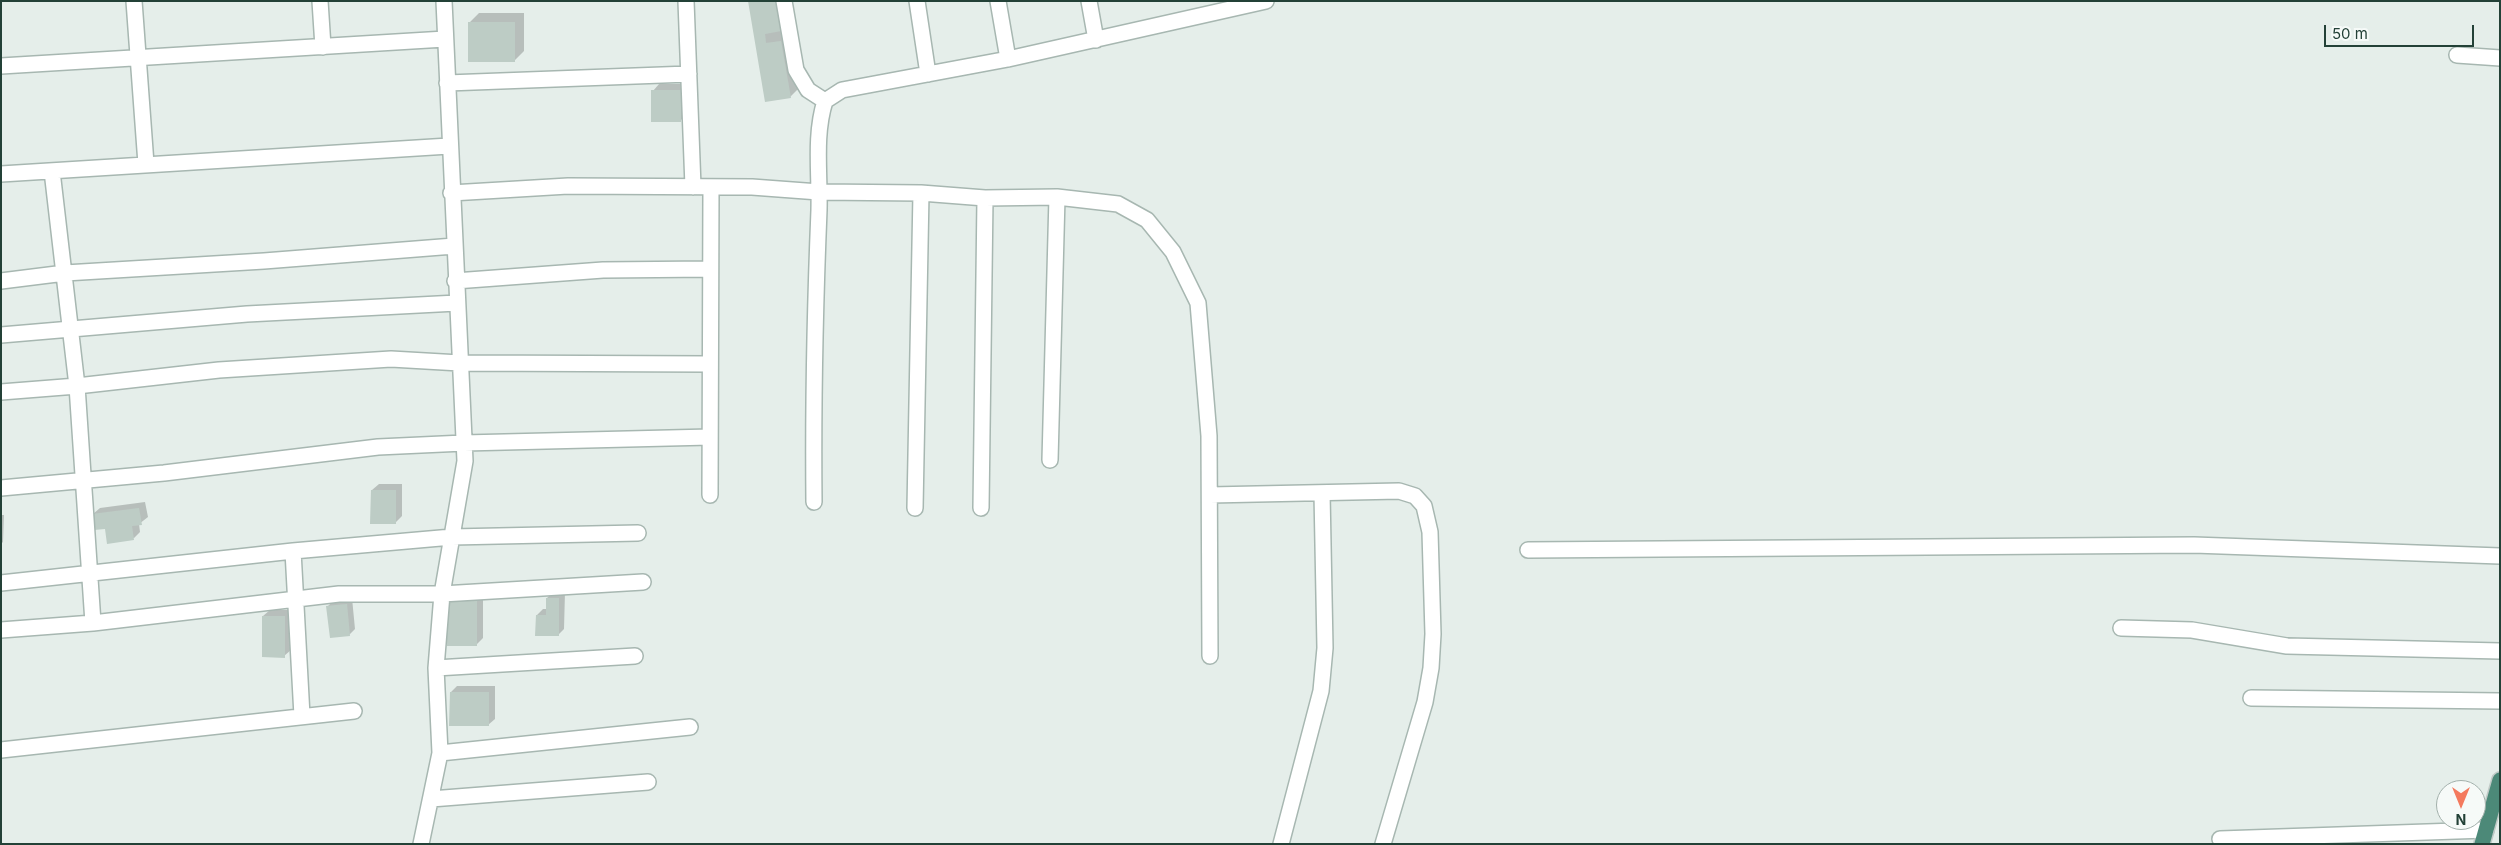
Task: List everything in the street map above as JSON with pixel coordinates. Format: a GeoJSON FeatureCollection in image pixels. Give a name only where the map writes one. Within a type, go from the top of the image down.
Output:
{"type":"FeatureCollection","features":[{"type":"Feature","properties":{"kind":"highway"},"geometry":{"type":"LineString","coordinates":[[2484,837],[2500,780]]}},
{"type":"Feature","properties":{"kind":"street"},"geometry":{"type":"LineString","coordinates":[[134,1],[140,57],[146,164]]}},
{"type":"Feature","properties":{"kind":"street"},"geometry":{"type":"LineString","coordinates":[[320,1],[322,47]]}},
{"type":"Feature","properties":{"kind":"street"},"geometry":{"type":"LineString","coordinates":[[421,844],[440,753],[436,668],[442,594],[465,461],[451,193],[444,1]]}},
{"type":"Feature","properties":{"kind":"street"},"geometry":{"type":"LineString","coordinates":[[686,1],[693,187]]}},
{"type":"Feature","properties":{"kind":"street"},"geometry":{"type":"LineString","coordinates":[[784,1],[796,70],[808,90],[825,101]]}},
{"type":"Feature","properties":{"kind":"street"},"geometry":{"type":"LineString","coordinates":[[917,1],[928,74]]}},
{"type":"Feature","properties":{"kind":"street"},"geometry":{"type":"LineString","coordinates":[[998,1],[1008,59]]}},
{"type":"Feature","properties":{"kind":"street"},"geometry":{"type":"LineString","coordinates":[[1089,1],[1096,40]]}},
{"type":"Feature","properties":{"kind":"street"},"geometry":{"type":"LineString","coordinates":[[814,502],[812,385],[820,192],[820,118],[825,101],[842,90],[1008,59],[1266,1]]}},
{"type":"Feature","properties":{"kind":"street"},"geometry":{"type":"LineString","coordinates":[[1,66],[445,39]]}},
{"type":"Feature","properties":{"kind":"street"},"geometry":{"type":"LineString","coordinates":[[2458,55],[2500,58]]}},
{"type":"Feature","properties":{"kind":"street"},"geometry":{"type":"LineString","coordinates":[[447,83],[689,74]]}},
{"type":"Feature","properties":{"kind":"street"},"geometry":{"type":"LineString","coordinates":[[1,174],[449,146]]}},
{"type":"Feature","properties":{"kind":"street"},"geometry":{"type":"LineString","coordinates":[[52,171],[77,386],[93,623]]}},
{"type":"Feature","properties":{"kind":"street"},"geometry":{"type":"LineString","coordinates":[[451,193],[568,186],[752,188],[985,198],[1056,197],[1118,204],[1147,220],[1174,252],[1198,302],[1209,436],[1210,656]]}},
{"type":"Feature","properties":{"kind":"street"},"geometry":{"type":"LineString","coordinates":[[710,496],[711,188]]}},
{"type":"Feature","properties":{"kind":"street"},"geometry":{"type":"LineString","coordinates":[[915,508],[921,194]]}},
{"type":"Feature","properties":{"kind":"street"},"geometry":{"type":"LineString","coordinates":[[1050,460],[1056,197]]}},
{"type":"Feature","properties":{"kind":"street"},"geometry":{"type":"LineString","coordinates":[[981,508],[985,198]]}},
{"type":"Feature","properties":{"kind":"street"},"geometry":{"type":"LineString","coordinates":[[1,281],[65,273],[264,261],[454,246]]}},
{"type":"Feature","properties":{"kind":"street"},"geometry":{"type":"LineString","coordinates":[[456,281],[603,270],[710,269]]}},
{"type":"Feature","properties":{"kind":"street"},"geometry":{"type":"LineString","coordinates":[[1,335],[247,314],[457,303]]}},
{"type":"Feature","properties":{"kind":"street"},"geometry":{"type":"LineString","coordinates":[[1,392],[77,386],[219,370],[391,359],[460,363],[710,364]]}},
{"type":"Feature","properties":{"kind":"street"},"geometry":{"type":"LineString","coordinates":[[1,488],[250,464],[378,447],[464,443],[710,438]]}},
{"type":"Feature","properties":{"kind":"street"},"geometry":{"type":"LineString","coordinates":[[1210,495],[1399,491],[1415,496],[1424,506],[1430,532],[1433,634],[1431,668],[1425,702],[1383,844]]}},
{"type":"Feature","properties":{"kind":"street"},"geometry":{"type":"LineString","coordinates":[[1281,844],[1321,691],[1325,648],[1322,492]]}},
{"type":"Feature","properties":{"kind":"street"},"geometry":{"type":"LineString","coordinates":[[1,583],[292,551],[452,537],[638,533]]}},
{"type":"Feature","properties":{"kind":"street"},"geometry":{"type":"LineString","coordinates":[[1528,550],[2194,545],[2500,556]]}},
{"type":"Feature","properties":{"kind":"street"},"geometry":{"type":"LineString","coordinates":[[292,551],[302,716]]}},
{"type":"Feature","properties":{"kind":"street"},"geometry":{"type":"LineString","coordinates":[[1,630],[93,623],[338,594],[442,594],[643,582]]}},
{"type":"Feature","properties":{"kind":"street"},"geometry":{"type":"LineString","coordinates":[[2121,628],[2192,630],[2287,646],[2500,651]]}},
{"type":"Feature","properties":{"kind":"street"},"geometry":{"type":"LineString","coordinates":[[436,668],[635,656]]}},
{"type":"Feature","properties":{"kind":"street"},"geometry":{"type":"LineString","coordinates":[[2251,698],[2500,701]]}},
{"type":"Feature","properties":{"kind":"street"},"geometry":{"type":"LineString","coordinates":[[1,750],[354,711]]}},
{"type":"Feature","properties":{"kind":"street"},"geometry":{"type":"LineString","coordinates":[[440,753],[690,727]]}},
{"type":"Feature","properties":{"kind":"street"},"geometry":{"type":"LineString","coordinates":[[430,799],[648,782]]}},
{"type":"Feature","properties":{"kind":"street"},"geometry":{"type":"LineString","coordinates":[[2220,839],[2484,837]]}},
{"type":"Feature","properties":{"kind":"building"},"geometry":{"type":"Polygon","coordinates":[[[748,1],[776,1],[781,31],[765,34],[766,43],[781,41],[791,98],[765,102],[748,1]]]}},
{"type":"Feature","properties":{"kind":"building"},"geometry":{"type":"Polygon","coordinates":[[[468,22],[515,22],[515,62],[468,62],[468,22]]]}},
{"type":"Feature","properties":{"kind":"building"},"geometry":{"type":"Polygon","coordinates":[[[651,90],[681,90],[681,122],[651,122],[651,90]]]}},
{"type":"Feature","properties":{"kind":"building"},"geometry":{"type":"Polygon","coordinates":[[[371,490],[396,490],[396,524],[370,524],[371,490]]]}},
{"type":"Feature","properties":{"kind":"building"},"geometry":{"type":"Polygon","coordinates":[[[139,508],[142,525],[132,526],[134,540],[107,544],[105,529],[94,530],[92,514],[139,508]]]}},
{"type":"Feature","properties":{"kind":"building"},"geometry":{"type":"Polygon","coordinates":[[[546,598],[559,598],[559,636],[535,636],[536,615],[546,615],[546,598]]]}},
{"type":"Feature","properties":{"kind":"building"},"geometry":{"type":"Polygon","coordinates":[[[447,599],[477,600],[477,646],[447,646],[447,599]]]}},
{"type":"Feature","properties":{"kind":"building"},"geometry":{"type":"Polygon","coordinates":[[[347,604],[350,636],[330,638],[326,606],[347,604]]]}},
{"type":"Feature","properties":{"kind":"building"},"geometry":{"type":"Polygon","coordinates":[[[262,616],[285,616],[285,658],[262,657],[262,616]]]}},
{"type":"Feature","properties":{"kind":"building"},"geometry":{"type":"Polygon","coordinates":[[[450,692],[489,692],[489,726],[449,726],[450,692]]]}}]}
